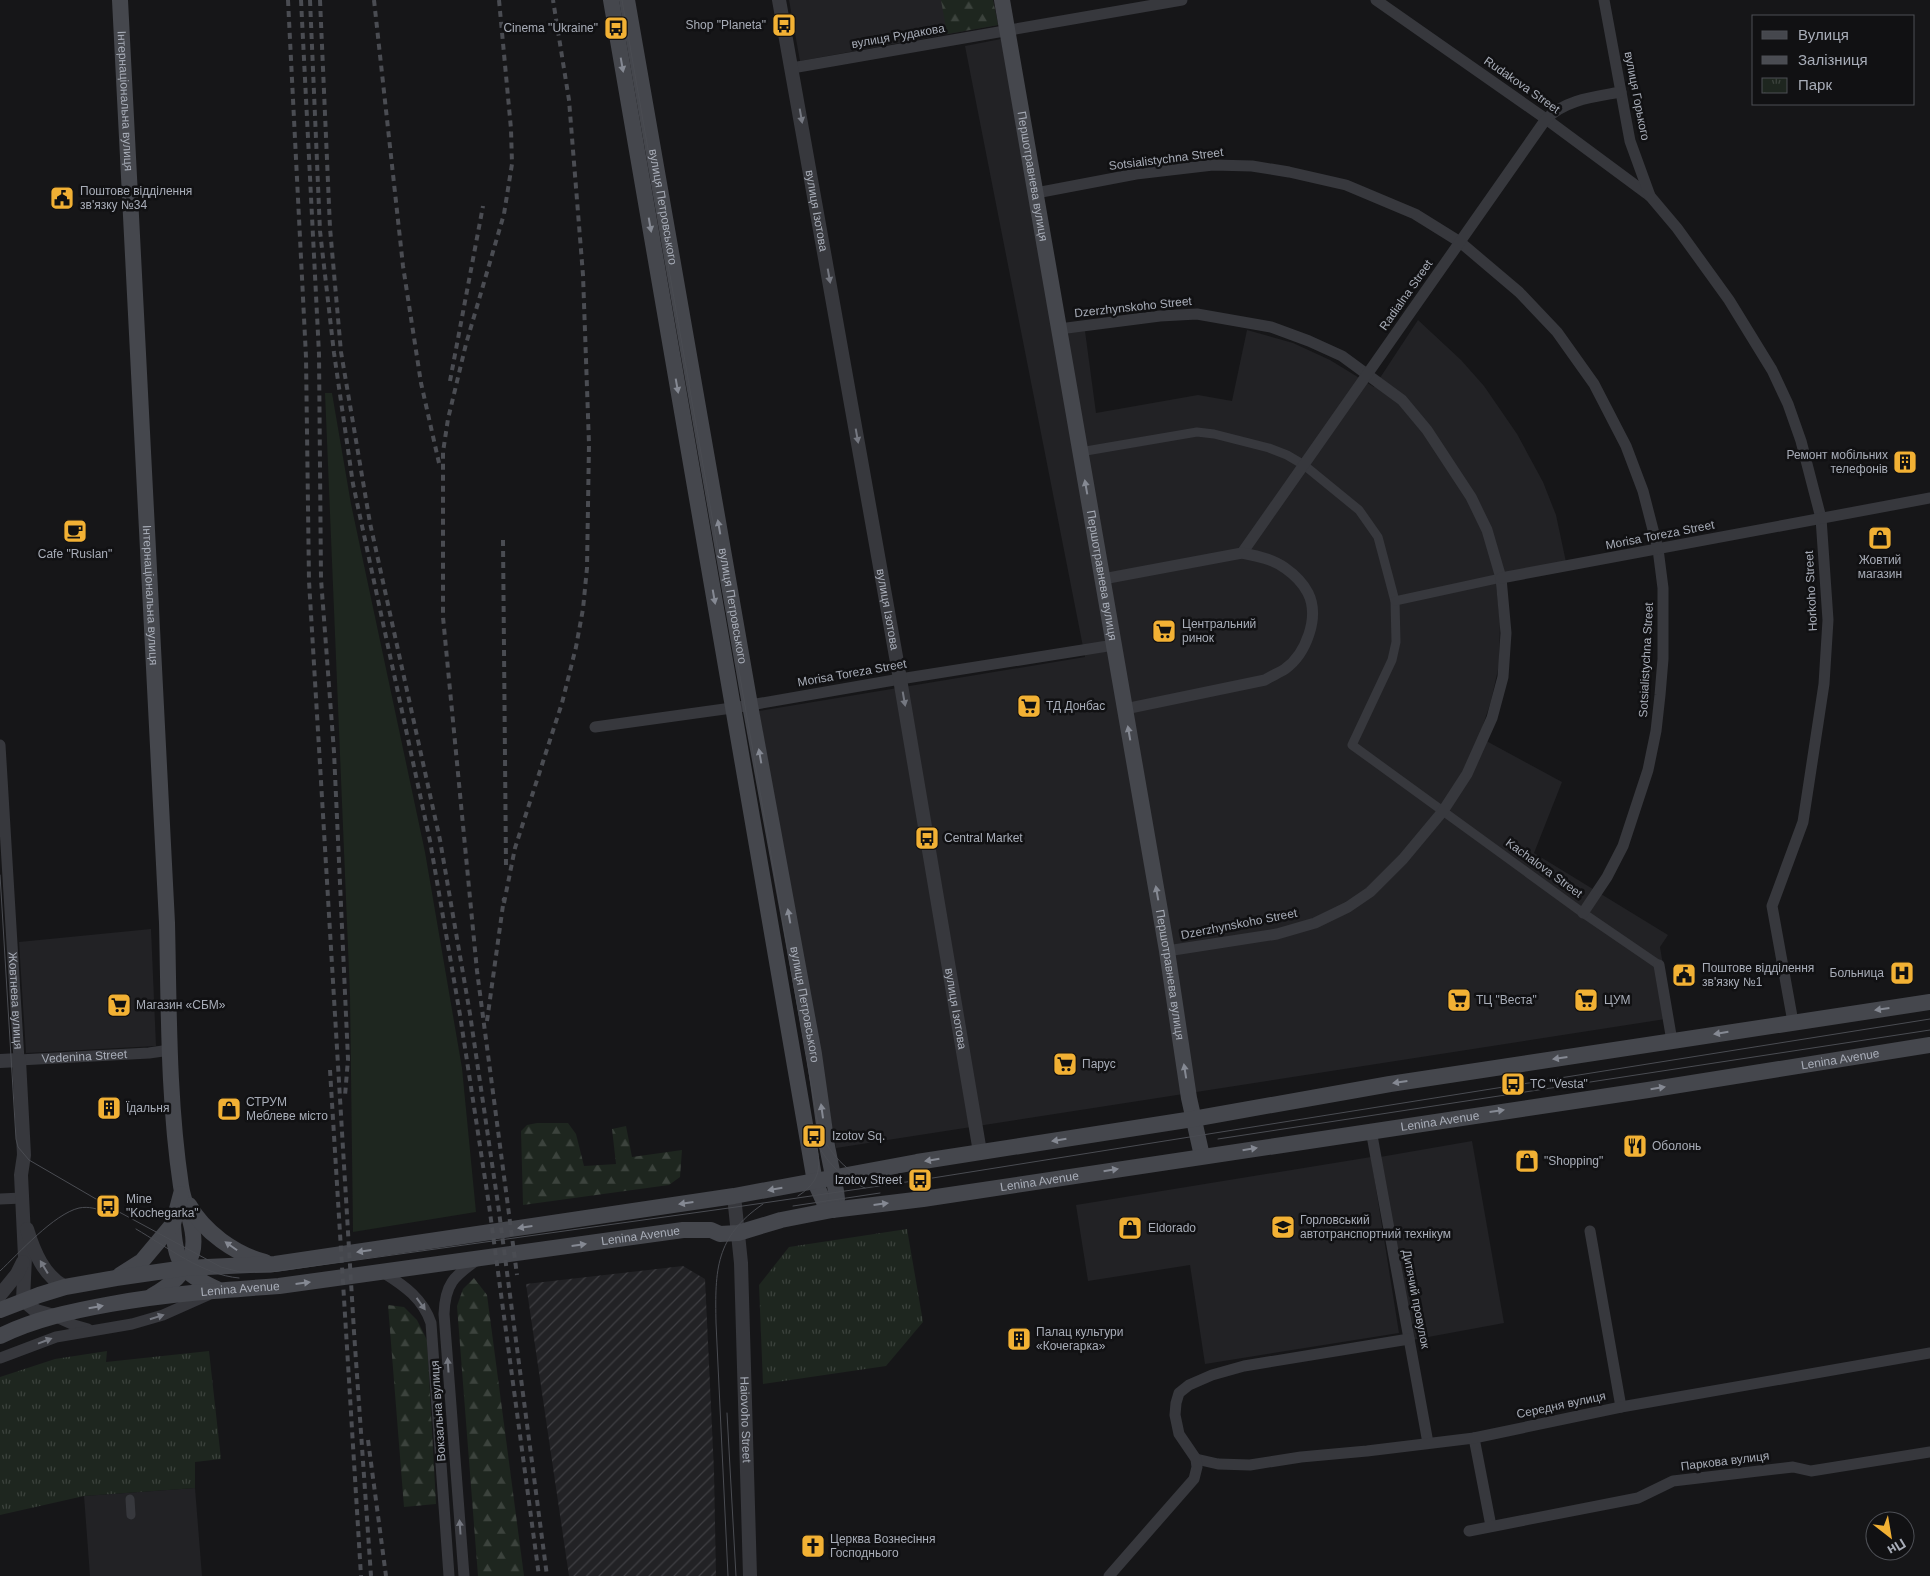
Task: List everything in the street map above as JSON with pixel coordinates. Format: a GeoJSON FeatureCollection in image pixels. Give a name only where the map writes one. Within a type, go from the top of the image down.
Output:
{"type":"FeatureCollection","features":[{"type":"Feature","properties":{"kind":"main road","name":"Інтернаціональна вулиця"},"geometry":{"type":"LineString","coordinates":[[120,0],[167,923],[170,1050],[177,1159],[182,1192],[194,1238],[193,1252],[185,1268],[172,1282],[150,1297]]}},
{"type":"Feature","properties":{"kind":"main road","name":"вулиця Петровського"},"geometry":{"type":"LineString","coordinates":[[611,0],[816,1182],[824,1202],[832,1210],[836,1199],[814,1054],[750,705],[627,0]]}},
{"type":"Feature","properties":{"kind":"main road","name":"Першотравнева вулиця"},"geometry":{"type":"LineString","coordinates":[[1002,0],[1167,952],[1193,1119],[1202,1156]]}},
{"type":"Feature","properties":{"kind":"main road","name":"Lenina Avenue"},"geometry":{"type":"LineString","coordinates":[[0,1310],[23,1300],[65,1288],[116,1278],[185,1268],[276,1264],[734,1196],[980,1152],[1193,1119],[1390,1084],[1930,1002]]}},
{"type":"Feature","properties":{"kind":"main road","name":"Lenina Avenue"},"geometry":{"type":"LineString","coordinates":[[0,1336],[24,1325],[54,1316],[150,1297],[279,1286],[384,1273],[683,1230],[711,1230],[720,1234],[738,1233],[781,1220],[832,1210],[1648,1090],[1930,1045]]}},
{"type":"Feature","properties":{"kind":"main road","name":"Інтернаціональна вулиця"},"geometry":{"type":"LineString","coordinates":[[116,1278],[142,1262],[173,1224],[182,1192]]}},
{"type":"Feature","properties":{"kind":"main road","name":"Lenina Avenue"},"geometry":{"type":"LineString","coordinates":[[182,1192],[194,1214],[234,1250],[254,1259],[276,1264]]}},
{"type":"Feature","properties":{"kind":"main road"},"geometry":{"type":"LineString","coordinates":[[173,1224],[175,1252],[185,1268],[198,1280],[219,1290]]}},
{"type":"Feature","properties":{"kind":"street","name":"вулиця Ізотова"},"geometry":{"type":"LineString","coordinates":[[779,0],[900,678],[980,1152]]}},
{"type":"Feature","properties":{"kind":"street"},"geometry":{"type":"LineString","coordinates":[[1008,31],[1182,0]]}},
{"type":"Feature","properties":{"kind":"street","name":"Rudakova Street"},"geometry":{"type":"LineString","coordinates":[[1376,0],[1546,119],[1650,196]]}},
{"type":"Feature","properties":{"kind":"street","name":"вулиця Горького"},"geometry":{"type":"LineString","coordinates":[[1604,0],[1630,141],[1650,196]]}},
{"type":"Feature","properties":{"kind":"street","name":"вулиця Рудакова"},"geometry":{"type":"LineString","coordinates":[[792,68],[1008,31]]}},
{"type":"Feature","properties":{"kind":"street","name":"Radialna Street"},"geometry":{"type":"LineString","coordinates":[[1242,553],[1546,119],[1568,103],[1621,92]]}},
{"type":"Feature","properties":{"kind":"street","name":"Sotsialistychna Street"},"geometry":{"type":"LineString","coordinates":[[1036,193],[1146,173],[1212,165],[1252,166],[1346,185],[1415,214],[1460,242],[1519,292],[1558,332],[1594,384],[1626,446],[1643,491],[1658,549],[1663,588],[1663,659],[1656,731],[1648,770],[1623,846],[1583,913]]}},
{"type":"Feature","properties":{"kind":"street","name":"Horkoho Street"},"geometry":{"type":"LineString","coordinates":[[1650,196],[1677,228],[1714,279],[1752,335],[1772,370],[1788,404],[1801,441],[1821,518],[1828,620],[1824,684],[1803,822],[1772,906],[1793,1022]]}},
{"type":"Feature","properties":{"kind":"street","name":"Dzerzhynskoho Street"},"geometry":{"type":"LineString","coordinates":[[1059,329],[1160,316],[1197,314],[1235,319],[1271,327],[1342,356],[1402,400],[1427,430],[1471,497],[1487,530],[1501,578],[1506,633],[1503,677],[1492,718],[1467,774],[1443,811],[1402,859],[1370,892],[1348,907],[1315,923],[1277,934],[1167,952]]}},
{"type":"Feature","properties":{"kind":"street"},"geometry":{"type":"LineString","coordinates":[[1080,452],[1198,432],[1214,434],[1269,448],[1288,455],[1304,465],[1359,510],[1370,525],[1378,537],[1395,601]]}},
{"type":"Feature","properties":{"kind":"street","name":"Morisa Toreza Street"},"geometry":{"type":"LineString","coordinates":[[1395,601],[1501,578],[1930,498]]}},
{"type":"Feature","properties":{"kind":"street"},"geometry":{"type":"LineString","coordinates":[[1102,579],[1242,553],[1265,558],[1284,567],[1299,579],[1309,595],[1312,610],[1309,635],[1300,654],[1286,668],[1265,680],[1125,709]]}},
{"type":"Feature","properties":{"kind":"street","name":"Kachalova Street"},"geometry":{"type":"LineString","coordinates":[[1395,601],[1396,627],[1392,660],[1352,745],[1583,913],[1659,965],[1672,1041]]}},
{"type":"Feature","properties":{"kind":"street","name":"Morisa Toreza Street"},"geometry":{"type":"LineString","coordinates":[[595,727],[733,708],[900,678],[1114,645]]}},
{"type":"Feature","properties":{"kind":"street","name":"Жовтнева вулиця"},"geometry":{"type":"LineString","coordinates":[[0,744],[3,858],[20,1060],[24,1154],[22,1162],[23,1300]]}},
{"type":"Feature","properties":{"kind":"street","name":"Vedenina Street"},"geometry":{"type":"LineString","coordinates":[[0,1061],[149,1053],[170,1050]]}},
{"type":"Feature","properties":{"kind":"street","name":"Дитячий провулок"},"geometry":{"type":"LineString","coordinates":[[1371,1130],[1428,1443]]}},
{"type":"Feature","properties":{"kind":"street","name":"Haiovoho Street"},"geometry":{"type":"LineString","coordinates":[[734,1196],[741,1263],[750,1576]]}},
{"type":"Feature","properties":{"kind":"street"},"geometry":{"type":"LineString","coordinates":[[0,1199],[22,1198]]}},
{"type":"Feature","properties":{"kind":"street"},"geometry":{"type":"LineString","coordinates":[[22,1213],[42,1266],[54,1281],[65,1288]]}},
{"type":"Feature","properties":{"kind":"street","name":"Haiovoho Street"},"geometry":{"type":"LineString","coordinates":[[741,1263],[742,1250],[749,1238],[781,1220]]}},
{"type":"Feature","properties":{"kind":"street"},"geometry":{"type":"LineString","coordinates":[[1590,1231],[1621,1407]]}},
{"type":"Feature","properties":{"kind":"street"},"geometry":{"type":"LineString","coordinates":[[720,1234],[741,1263]]}},
{"type":"Feature","properties":{"kind":"street","name":"Жовтнева вулиця"},"geometry":{"type":"LineString","coordinates":[[0,1296],[17,1274],[24,1257]]}},
{"type":"Feature","properties":{"kind":"street","name":"Вокзальна вулиця"},"geometry":{"type":"LineString","coordinates":[[464,1576],[444,1300],[447,1289],[453,1280],[460,1272],[478,1259]]}},
{"type":"Feature","properties":{"kind":"street","name":"Вокзальна вулиця"},"geometry":{"type":"LineString","coordinates":[[384,1273],[399,1282],[421,1302],[431,1323],[449,1576]]}},
{"type":"Feature","properties":{"kind":"street"},"geometry":{"type":"LineString","coordinates":[[0,1358],[56,1337],[132,1324],[163,1316],[219,1290]]}},
{"type":"Feature","properties":{"kind":"street"},"geometry":{"type":"LineString","coordinates":[[23,1300],[36,1311],[92,1330]]}},
{"type":"Feature","properties":{"kind":"street"},"geometry":{"type":"LineString","coordinates":[[1110,1576],[1194,1479],[1197,1467],[1196,1459],[1179,1434],[1175,1415],[1176,1402],[1180,1393],[1189,1385],[1212,1375],[1244,1366],[1409,1339]]}},
{"type":"Feature","properties":{"kind":"street","name":"Середня вулиця"},"geometry":{"type":"LineString","coordinates":[[1196,1459],[1218,1464],[1250,1465],[1301,1456],[1367,1451],[1474,1438],[1621,1407],[1930,1353]]}},
{"type":"Feature","properties":{"kind":"street"},"geometry":{"type":"LineString","coordinates":[[1474,1438],[1491,1526]]}},
{"type":"Feature","properties":{"kind":"street","name":"Паркова вулиця"},"geometry":{"type":"LineString","coordinates":[[1469,1531],[1638,1498],[1673,1481],[1793,1467],[1811,1471],[1930,1452]]}},
{"type":"Feature","properties":{"kind":"street"},"geometry":{"type":"LineString","coordinates":[[130,1499],[131,1515]]}},
{"type":"Feature","properties":{"kind":"shaded area"},"geometry":{"type":"Polygon","coordinates":[[[789,0],[993,0],[998,25],[800,61],[789,0]]]}},
{"type":"Feature","properties":{"kind":"shaded area","name":"Central Market"},"geometry":{"type":"Polygon","coordinates":[[[1001,39],[1056,333],[1085,331],[1096,413],[1198,395],[1232,401],[1247,330],[1293,343],[1330,360],[1374,387],[1418,320],[1461,360],[1484,386],[1517,434],[1543,482],[1556,515],[1566,562],[1495,575],[1500,622],[1499,665],[1491,701],[1479,737],[1562,782],[1534,853],[1668,935],[1660,947],[1672,1018],[836,1148],[759,711],[1085,657],[965,46],[1001,39]]]}},
{"type":"Feature","properties":{"kind":"shaded area"},"geometry":{"type":"Polygon","coordinates":[[[151,929],[156,1046],[26,1053],[19,942],[151,929]]]}},
{"type":"Feature","properties":{"kind":"shaded area"},"geometry":{"type":"Polygon","coordinates":[[[1472,1141],[1504,1323],[1412,1340],[1380,1157],[1472,1141]]]}},
{"type":"Feature","properties":{"kind":"shaded area","name":"Горловський автотранспортний технікум"},"geometry":{"type":"Polygon","coordinates":[[[1371,1157],[1399,1333],[1205,1364],[1190,1265],[1088,1281],[1076,1205],[1371,1157]]]}},
{"type":"Feature","properties":{"kind":"shaded area"},"geometry":{"type":"Polygon","coordinates":[[[683,1266],[705,1279],[714,1471],[716,1576],[569,1576],[526,1284],[683,1266]]]}},
{"type":"Feature","properties":{"kind":"shaded area"},"geometry":{"type":"Polygon","coordinates":[[[195,1488],[202,1576],[90,1576],[84,1496],[195,1488]]]}},
{"type":"Feature","properties":{"kind":"green space"},"geometry":{"type":"Polygon","coordinates":[[[941,0],[993,0],[998,25],[947,34],[941,0]]]}},
{"type":"Feature","properties":{"kind":"green space"},"geometry":{"type":"Polygon","coordinates":[[[325,393],[332,393],[351,504],[425,852],[462,1068],[476,1212],[353,1232],[350,996],[325,393]]]}},
{"type":"Feature","properties":{"kind":"green space"},"geometry":{"type":"Polygon","coordinates":[[[537,1123],[568,1123],[576,1134],[584,1166],[616,1164],[612,1129],[626,1126],[632,1157],[682,1150],[680,1177],[669,1185],[523,1205],[521,1131],[527,1125],[537,1123]]]}},
{"type":"Feature","properties":{"kind":"green space"},"geometry":{"type":"Polygon","coordinates":[[[907,1229],[923,1322],[886,1366],[763,1384],[759,1285],[789,1247],[907,1229]]]}},
{"type":"Feature","properties":{"kind":"green space"},"geometry":{"type":"Polygon","coordinates":[[[474,1278],[487,1295],[524,1576],[478,1576],[457,1306],[463,1289],[474,1278]]]}},
{"type":"Feature","properties":{"kind":"green space"},"geometry":{"type":"Polygon","coordinates":[[[388,1305],[404,1307],[417,1320],[427,1340],[436,1504],[404,1507],[388,1305]]]}},
{"type":"Feature","properties":{"kind":"green space"},"geometry":{"type":"Polygon","coordinates":[[[107,1351],[106,1362],[209,1351],[221,1459],[195,1462],[195,1488],[84,1496],[0,1515],[0,1377],[55,1359],[107,1351]]]}},
{"type":"Feature","properties":{"kind":"tram line"},"geometry":{"type":"LineString","coordinates":[[622,0],[819,1130],[830,1149],[843,1164],[860,1177],[880,1184]]}},
{"type":"Feature","properties":{"kind":"tram line"},"geometry":{"type":"LineString","coordinates":[[0,875],[18,1147],[29,1160],[108,1206],[221,1267],[240,1272],[271,1272],[920,1180],[1930,1019]]}},
{"type":"Feature","properties":{"kind":"tram line"},"geometry":{"type":"LineString","coordinates":[[1218,1139],[1930,1030]]}},
{"type":"Feature","properties":{"kind":"tram line"},"geometry":{"type":"LineString","coordinates":[[798,1196],[808,1188],[818,1173],[818,1156],[812,1125]]}},
{"type":"Feature","properties":{"kind":"tram line"},"geometry":{"type":"LineString","coordinates":[[818,1145],[838,1171],[865,1188]]}},
{"type":"Feature","properties":{"kind":"tram line"},"geometry":{"type":"LineString","coordinates":[[793,1206],[880,1193]]}},
{"type":"Feature","properties":{"kind":"tram line"},"geometry":{"type":"LineString","coordinates":[[728,1576],[716,1287],[721,1256],[727,1242],[735,1229],[747,1216],[763,1204]]}},
{"type":"Feature","properties":{"kind":"tram line"},"geometry":{"type":"LineString","coordinates":[[0,1271],[37,1235],[69,1212],[86,1207],[106,1212]]}},
{"type":"Feature","properties":{"kind":"tram line"},"geometry":{"type":"LineString","coordinates":[[136,1229],[199,1266],[212,1272],[239,1278]]}},
{"type":"Feature","properties":{"kind":"tram line"},"geometry":{"type":"LineString","coordinates":[[727,1413],[736,1576]]}},
{"type":"Feature","properties":{"kind":"railway"},"geometry":{"type":"LineString","coordinates":[[288,0],[306,357],[309,581],[354,1332],[371,1576]]}},
{"type":"Feature","properties":{"kind":"railway"},"geometry":{"type":"LineString","coordinates":[[301,0],[319,354],[321,579],[334,752],[348,1059],[345,1096]]}},
{"type":"Feature","properties":{"kind":"railway"},"geometry":{"type":"LineString","coordinates":[[310,0],[320,231],[334,353],[353,484],[430,841],[460,1015],[489,1205],[539,1576]]}},
{"type":"Feature","properties":{"kind":"railway"},"geometry":{"type":"LineString","coordinates":[[320,0],[330,228],[341,352],[370,523],[440,840],[470,1014],[498,1204],[547,1576]]}},
{"type":"Feature","properties":{"kind":"railway"},"geometry":{"type":"LineString","coordinates":[[374,0],[403,266],[421,383],[439,463]]}},
{"type":"Feature","properties":{"kind":"railway"},"geometry":{"type":"LineString","coordinates":[[499,0],[511,129],[512,164],[504,214],[466,344],[448,419],[443,452],[443,617],[477,971],[517,1275]]}},
{"type":"Feature","properties":{"kind":"railway"},"geometry":{"type":"LineString","coordinates":[[504,903],[515,848],[562,703],[576,647],[583,609],[587,568],[589,444],[583,275],[569,100],[553,0]]}},
{"type":"Feature","properties":{"kind":"railway"},"geometry":{"type":"LineString","coordinates":[[450,381],[483,206]]}},
{"type":"Feature","properties":{"kind":"railway"},"geometry":{"type":"LineString","coordinates":[[503,540],[506,865]]}},
{"type":"Feature","properties":{"kind":"railway"},"geometry":{"type":"LineString","coordinates":[[487,1021],[504,898]]}},
{"type":"Feature","properties":{"kind":"railway"},"geometry":{"type":"LineString","coordinates":[[330,1070],[361,1576]]}},
{"type":"Feature","properties":{"kind":"railway"},"geometry":{"type":"LineString","coordinates":[[368,1440],[386,1576]]}},
{"type":"Feature","properties":{"kind":"place","name":"Shop \"Planeta\""},"geometry":{"type":"Point","coordinates":[784,25]}},
{"type":"Feature","properties":{"kind":"place","name":"Cinema \"Ukraine\""},"geometry":{"type":"Point","coordinates":[616,28]}},
{"type":"Feature","properties":{"kind":"place","name":"Поштове відділення зв'язку №34"},"geometry":{"type":"Point","coordinates":[62,198]}},
{"type":"Feature","properties":{"kind":"place","name":"Ремонт мобільних телефонів"},"geometry":{"type":"Point","coordinates":[1905,462]}},
{"type":"Feature","properties":{"kind":"place","name":"Cafe \"Ruslan\""},"geometry":{"type":"Point","coordinates":[75,531]}},
{"type":"Feature","properties":{"kind":"place","name":"Жовтий магазин"},"geometry":{"type":"Point","coordinates":[1880,538]}},
{"type":"Feature","properties":{"kind":"place","name":"Центральний ринок"},"geometry":{"type":"Point","coordinates":[1164,631]}},
{"type":"Feature","properties":{"kind":"place","name":"ТД Донбас"},"geometry":{"type":"Point","coordinates":[1029,706]}},
{"type":"Feature","properties":{"kind":"place","name":"Central Market"},"geometry":{"type":"Point","coordinates":[927,838]}},
{"type":"Feature","properties":{"kind":"place","name":"Больница"},"geometry":{"type":"Point","coordinates":[1902,973]}},
{"type":"Feature","properties":{"kind":"place","name":"Поштове відділення зв'язку №1"},"geometry":{"type":"Point","coordinates":[1684,975]}},
{"type":"Feature","properties":{"kind":"place","name":"ТЦ \"Веста\""},"geometry":{"type":"Point","coordinates":[1459,1000]}},
{"type":"Feature","properties":{"kind":"place","name":"ЦУМ"},"geometry":{"type":"Point","coordinates":[1586,1000]}},
{"type":"Feature","properties":{"kind":"place","name":"Магазин «СБМ»"},"geometry":{"type":"Point","coordinates":[119,1005]}},
{"type":"Feature","properties":{"kind":"place","name":"Парус"},"geometry":{"type":"Point","coordinates":[1065,1064]}},
{"type":"Feature","properties":{"kind":"place","name":"TC \"Vesta\""},"geometry":{"type":"Point","coordinates":[1513,1084]}},
{"type":"Feature","properties":{"kind":"place","name":"Їдальня"},"geometry":{"type":"Point","coordinates":[109,1108]}},
{"type":"Feature","properties":{"kind":"place","name":"СТРУМ Меблеве місто"},"geometry":{"type":"Point","coordinates":[229,1109]}},
{"type":"Feature","properties":{"kind":"place","name":"Izotov Sq."},"geometry":{"type":"Point","coordinates":[814,1136]}},
{"type":"Feature","properties":{"kind":"place","name":"Оболонь"},"geometry":{"type":"Point","coordinates":[1635,1146]}},
{"type":"Feature","properties":{"kind":"place","name":"\"Shopping\""},"geometry":{"type":"Point","coordinates":[1527,1161]}},
{"type":"Feature","properties":{"kind":"place","name":"Izotov Street"},"geometry":{"type":"Point","coordinates":[920,1180]}},
{"type":"Feature","properties":{"kind":"place","name":"Mine \"Kochegarka\""},"geometry":{"type":"Point","coordinates":[108,1206]}},
{"type":"Feature","properties":{"kind":"place","name":"Горловський автотранспортний технікум"},"geometry":{"type":"Point","coordinates":[1283,1227]}},
{"type":"Feature","properties":{"kind":"place","name":"Eldorado"},"geometry":{"type":"Point","coordinates":[1130,1228]}},
{"type":"Feature","properties":{"kind":"place","name":"Палац культури «Кочегарка»"},"geometry":{"type":"Point","coordinates":[1019,1339]}},
{"type":"Feature","properties":{"kind":"place","name":"Церква Вознесіння Господнього"},"geometry":{"type":"Point","coordinates":[813,1546]}}]}
